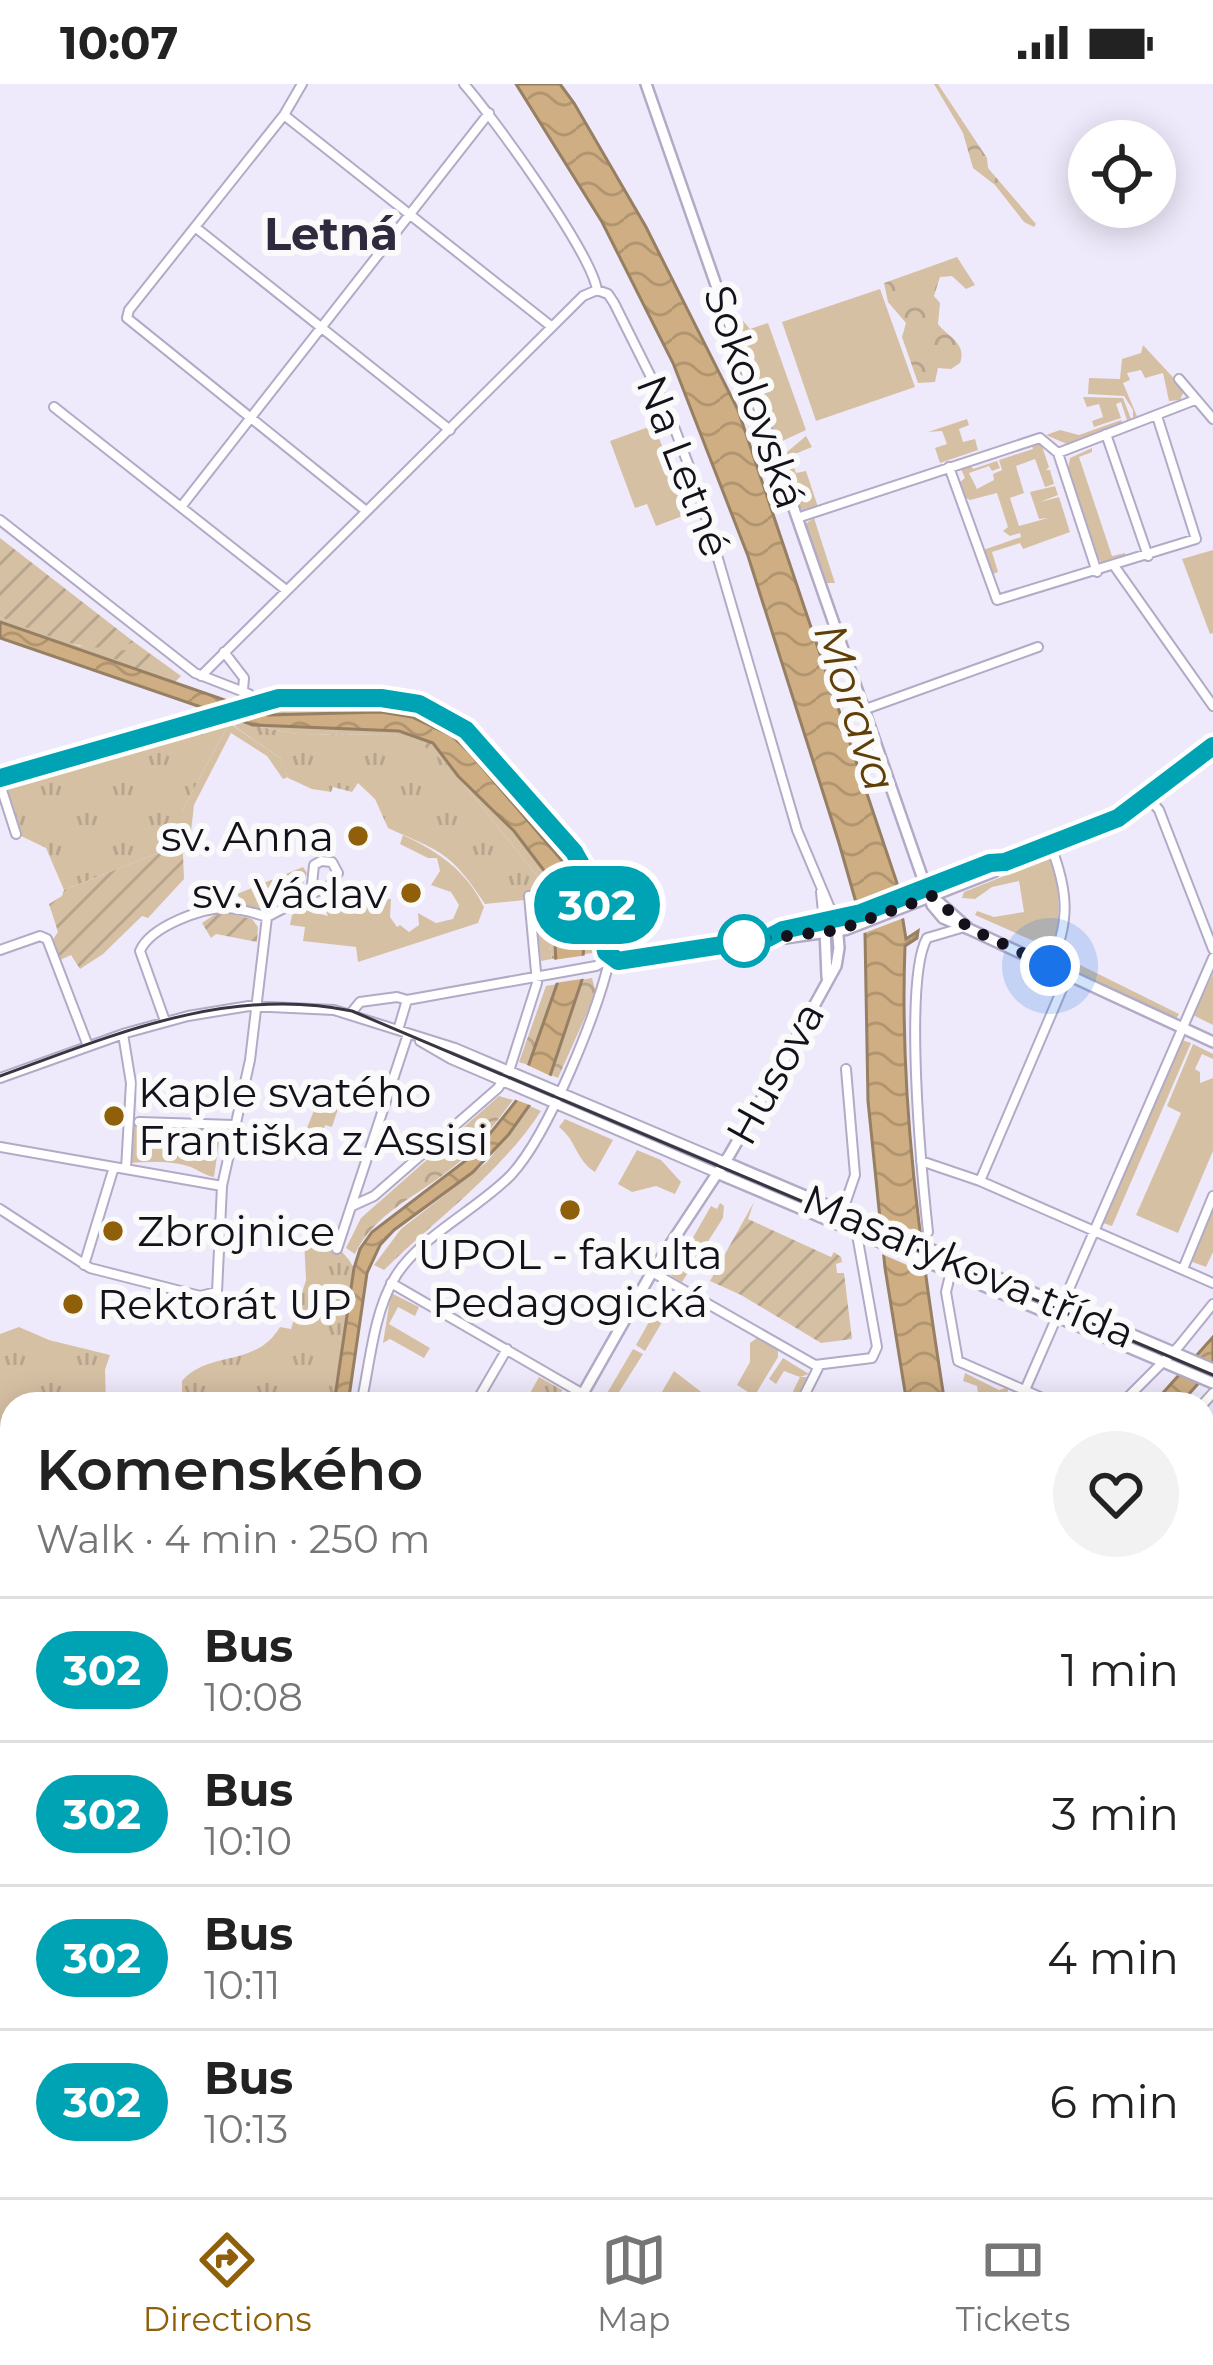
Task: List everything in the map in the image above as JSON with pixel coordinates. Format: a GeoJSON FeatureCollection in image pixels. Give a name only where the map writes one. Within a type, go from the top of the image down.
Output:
{"type":"FeatureCollection","features":[{"type":"Feature","properties":{"kind":"main road"},"geometry":{"type":"LineString","coordinates":[[0,781],[249,705],[290,697],[392,698],[424,705],[455,721],[561,836],[585,867],[610,958],[622,960],[864,922],[915,898]]}},
{"type":"Feature","properties":{"kind":"main road"},"geometry":{"type":"LineString","coordinates":[[835,925],[1118,818],[1213,746]]}},
{"type":"Feature","properties":{"kind":"street"},"geometry":{"type":"LineString","coordinates":[[302,84],[284,115],[129,310],[130,323],[365,510]]}},
{"type":"Feature","properties":{"kind":"street","name":"Na Letné"},"geometry":{"type":"LineString","coordinates":[[464,84],[489,113],[592,271],[597,290],[608,293],[668,411],[730,589],[797,830],[835,925]]}},
{"type":"Feature","properties":{"kind":"street","name":"Sokolovská"},"geometry":{"type":"LineString","coordinates":[[646,84],[931,892]]}},
{"type":"Feature","properties":{"kind":"street"},"geometry":{"type":"LineString","coordinates":[[181,507],[489,113]]}},
{"type":"Feature","properties":{"kind":"street"},"geometry":{"type":"LineString","coordinates":[[284,115],[552,327]]}},
{"type":"Feature","properties":{"kind":"street"},"geometry":{"type":"LineString","coordinates":[[195,226],[450,430]]}},
{"type":"Feature","properties":{"kind":"street"},"geometry":{"type":"LineString","coordinates":[[201,676],[552,327],[588,292],[597,290]]}},
{"type":"Feature","properties":{"kind":"street"},"geometry":{"type":"LineString","coordinates":[[1179,379],[1213,419]]}},
{"type":"Feature","properties":{"kind":"street"},"geometry":{"type":"LineString","coordinates":[[1058,453],[1195,400]]}},
{"type":"Feature","properties":{"kind":"street"},"geometry":{"type":"LineString","coordinates":[[54,407],[286,590]]}},
{"type":"Feature","properties":{"kind":"street"},"geometry":{"type":"LineString","coordinates":[[949,466],[997,600],[1196,539],[1157,416]]}},
{"type":"Feature","properties":{"kind":"street"},"geometry":{"type":"LineString","coordinates":[[1106,434],[1148,556]]}},
{"type":"Feature","properties":{"kind":"street"},"geometry":{"type":"LineString","coordinates":[[797,518],[1035,438],[1046,440],[1058,453],[1097,572]]}},
{"type":"Feature","properties":{"kind":"street"},"geometry":{"type":"LineString","coordinates":[[0,520],[201,676],[243,690]]}},
{"type":"Feature","properties":{"kind":"street"},"geometry":{"type":"LineString","coordinates":[[1115,566],[1213,706]]}},
{"type":"Feature","properties":{"kind":"street"},"geometry":{"type":"LineString","coordinates":[[863,710],[1038,646]]}},
{"type":"Feature","properties":{"kind":"street"},"geometry":{"type":"LineString","coordinates":[[224,652],[244,678],[249,705]]}},
{"type":"Feature","properties":{"kind":"street"},"geometry":{"type":"LineString","coordinates":[[0,781],[16,833]]}},
{"type":"Feature","properties":{"kind":"street"},"geometry":{"type":"LineString","coordinates":[[1025,1390],[1213,954],[1159,810],[1148,797]]}},
{"type":"Feature","properties":{"kind":"street"},"geometry":{"type":"LineString","coordinates":[[1049,844],[1062,877],[1065,922],[1050,966]]}},
{"type":"Feature","properties":{"kind":"street"},"geometry":{"type":"LineString","coordinates":[[165,1021],[141,944],[171,925],[220,908],[268,917],[311,895],[335,880],[338,870],[332,862],[314,866],[311,895]]}},
{"type":"Feature","properties":{"kind":"street"},"geometry":{"type":"LineString","coordinates":[[931,892],[965,928],[1213,1042]]}},
{"type":"Feature","properties":{"kind":"street"},"geometry":{"type":"LineString","coordinates":[[352,1206],[374,1196],[506,1082],[538,976],[529,896]]}},
{"type":"Feature","properties":{"kind":"street"},"geometry":{"type":"LineString","coordinates":[[0,1209],[84,1265],[200,1296],[217,1292],[222,1186],[252,1048],[268,917]]}},
{"type":"Feature","properties":{"kind":"street","name":"Husova"},"geometry":{"type":"LineString","coordinates":[[584,1392],[652,1272],[784,1062],[827,977],[835,925]]}},
{"type":"Feature","properties":{"kind":"street"},"geometry":{"type":"LineString","coordinates":[[928,1232],[921,1161],[918,968],[928,938],[965,928]]}},
{"type":"Feature","properties":{"kind":"street"},"geometry":{"type":"LineString","coordinates":[[0,950],[40,936],[49,942],[88,1046]]}},
{"type":"Feature","properties":{"kind":"street"},"geometry":{"type":"LineString","coordinates":[[351,1013],[360,1002],[407,1000],[590,967],[610,958]]}},
{"type":"Feature","properties":{"kind":"street"},"geometry":{"type":"LineString","coordinates":[[364,1392],[392,1282],[405,1264],[511,1175],[538,1137],[610,958]]}},
{"type":"Feature","properties":{"kind":"street"},"geometry":{"type":"LineString","coordinates":[[980,1181],[1068,975]]}},
{"type":"Feature","properties":{"kind":"street"},"geometry":{"type":"LineString","coordinates":[[337,1250],[403,1032],[407,1000]]}},
{"type":"Feature","properties":{"kind":"street"},"geometry":{"type":"LineString","coordinates":[[0,1078],[165,1021],[256,1006],[351,1013],[455,1048],[655,1130],[721,1167]]}},
{"type":"Feature","properties":{"kind":"street"},"geometry":{"type":"LineString","coordinates":[[403,1032],[451,1059],[552,1102],[721,1167]]}},
{"type":"Feature","properties":{"kind":"street"},"geometry":{"type":"LineString","coordinates":[[123,1034],[131,1083],[126,1169]]}},
{"type":"Feature","properties":{"kind":"street"},"geometry":{"type":"LineString","coordinates":[[652,1272],[819,1366],[877,1354],[856,1234],[844,1207],[855,1175],[846,1069]]}},
{"type":"Feature","properties":{"kind":"street"},"geometry":{"type":"LineString","coordinates":[[139,1122],[234,1125]]}},
{"type":"Feature","properties":{"kind":"street"},"geometry":{"type":"LineString","coordinates":[[0,1147],[222,1186]]}},
{"type":"Feature","properties":{"kind":"street"},"geometry":{"type":"LineString","coordinates":[[921,1161],[980,1181],[1213,1283]]}},
{"type":"Feature","properties":{"kind":"street"},"geometry":{"type":"LineString","coordinates":[[84,1265],[114,1167]]}},
{"type":"Feature","properties":{"kind":"street","name":"Masarykova třída"},"geometry":{"type":"LineString","coordinates":[[721,1167],[844,1207],[1212,1387]]}},
{"type":"Feature","properties":{"kind":"street","name":"Masarykova třída"},"geometry":{"type":"LineString","coordinates":[[721,1167],[929,1265],[1213,1369]]}},
{"type":"Feature","properties":{"kind":"street"},"geometry":{"type":"LineString","coordinates":[[1183,1269],[1213,1196]]}},
{"type":"Feature","properties":{"kind":"street"},"geometry":{"type":"LineString","coordinates":[[822,1218],[844,1207]]}},
{"type":"Feature","properties":{"kind":"street"},"geometry":{"type":"LineString","coordinates":[[856,1234],[861,1219]]}},
{"type":"Feature","properties":{"kind":"street"},"geometry":{"type":"LineString","coordinates":[[940,1252],[951,1274],[946,1292],[958,1361],[1030,1392]]}},
{"type":"Feature","properties":{"kind":"street"},"geometry":{"type":"LineString","coordinates":[[951,1274],[974,1267]]}},
{"type":"Feature","properties":{"kind":"street"},"geometry":{"type":"LineString","coordinates":[[392,1282],[570,1392]]}},
{"type":"Feature","properties":{"kind":"street"},"geometry":{"type":"LineString","coordinates":[[1132,1392],[1213,1304]]}},
{"type":"Feature","properties":{"kind":"street"},"geometry":{"type":"LineString","coordinates":[[482,1392],[507,1349]]}},
{"type":"Feature","properties":{"kind":"street"},"geometry":{"type":"LineString","coordinates":[[806,1392],[819,1366]]}},
{"type":"Feature","properties":{"kind":"green space"},"geometry":{"type":"Polygon","coordinates":[[[934,84],[987,158],[988,168],[1034,227],[973,168],[963,133],[934,84]]]}},
{"type":"Feature","properties":{"kind":"green space"},"geometry":{"type":"Polygon","coordinates":[[[957,257],[975,285],[966,289],[952,276],[940,277],[934,296],[940,303],[938,324],[959,345],[960,363],[951,369],[938,368],[935,382],[918,383],[902,337],[906,323],[888,302],[884,283],[957,257]]]}},
{"type":"Feature","properties":{"kind":"green space"},"geometry":{"type":"Polygon","coordinates":[[[880,289],[915,387],[816,421],[782,322],[880,289]]]}},
{"type":"Feature","properties":{"kind":"green space"},"geometry":{"type":"Polygon","coordinates":[[[732,308],[750,329],[768,323],[806,430],[776,444],[728,311],[732,308]]]}},
{"type":"Feature","properties":{"kind":"green space"},"geometry":{"type":"Polygon","coordinates":[[[1143,345],[1184,391],[1180,400],[1169,401],[1163,373],[1145,378],[1141,370],[1127,373],[1130,380],[1123,383],[1137,416],[1133,418],[1124,396],[1088,394],[1089,378],[1120,379],[1122,359],[1141,353],[1143,345]]]}},
{"type":"Feature","properties":{"kind":"green space"},"geometry":{"type":"Polygon","coordinates":[[[1083,397],[1123,398],[1131,419],[1127,420],[1121,402],[1116,404],[1121,418],[1094,427],[1092,421],[1103,417],[1099,404],[1087,407],[1083,397]]]}},
{"type":"Feature","properties":{"kind":"green space"},"geometry":{"type":"Polygon","coordinates":[[[967,419],[969,425],[959,429],[963,442],[975,439],[978,450],[940,463],[935,448],[947,444],[942,431],[928,432],[967,419]]]}},
{"type":"Feature","properties":{"kind":"green space"},"geometry":{"type":"Polygon","coordinates":[[[1121,420],[1123,424],[1069,445],[1046,435],[1060,430],[1079,435],[1121,420]]]}},
{"type":"Feature","properties":{"kind":"green space"},"geometry":{"type":"Polygon","coordinates":[[[654,425],[688,514],[656,526],[647,504],[635,508],[610,441],[654,425]]]}},
{"type":"Feature","properties":{"kind":"green space"},"geometry":{"type":"Polygon","coordinates":[[[806,436],[812,447],[790,456],[796,473],[806,471],[818,507],[804,511],[796,504],[781,457],[806,436]]]}},
{"type":"Feature","properties":{"kind":"green space"},"geometry":{"type":"Polygon","coordinates":[[[1031,443],[1041,443],[1054,484],[1045,487],[1035,459],[1016,466],[1024,493],[1010,498],[1019,526],[1048,518],[1039,519],[1030,492],[1055,486],[1058,495],[1040,502],[1059,497],[1070,532],[1023,549],[1020,543],[992,552],[998,572],[991,575],[983,550],[1021,537],[1020,533],[1010,536],[1003,531],[1008,527],[997,493],[970,500],[963,496],[958,484],[965,478],[960,467],[970,464],[973,469],[997,461],[1000,468],[992,471],[989,466],[969,473],[977,489],[1002,470],[999,460],[1033,449],[1031,443]]]}},
{"type":"Feature","properties":{"kind":"green space"},"geometry":{"type":"Polygon","coordinates":[[[1092,448],[1079,457],[1112,556],[1125,553],[1126,557],[1102,564],[1068,470],[1070,458],[1092,448]]]}},
{"type":"Feature","properties":{"kind":"green space"},"geometry":{"type":"Polygon","coordinates":[[[814,518],[835,583],[821,577],[804,525],[814,518]]]}},
{"type":"Feature","properties":{"kind":"green space"},"geometry":{"type":"Polygon","coordinates":[[[0,538],[134,642],[118,647],[84,646],[0,617],[0,538]]]}},
{"type":"Feature","properties":{"kind":"green space"},"geometry":{"type":"Polygon","coordinates":[[[1213,550],[1213,633],[1210,634],[1182,559],[1213,550]]]}},
{"type":"Feature","properties":{"kind":"green space"},"geometry":{"type":"Polygon","coordinates":[[[0,617],[79,646],[134,642],[181,676],[174,683],[0,622],[0,617]]]}},
{"type":"Feature","properties":{"kind":"green space"},"geometry":{"type":"Polygon","coordinates":[[[143,649],[165,665],[145,670],[110,657],[111,651],[143,649]]]}},
{"type":"Feature","properties":{"kind":"green space"},"geometry":{"type":"Polygon","coordinates":[[[393,702],[422,709],[454,727],[564,847],[586,879],[599,952],[552,959],[542,882],[450,767],[395,735],[297,734],[240,723],[243,717],[282,705],[393,702]]]}},
{"type":"Feature","properties":{"kind":"green space"},"geometry":{"type":"Polygon","coordinates":[[[229,723],[280,758],[288,777],[283,779],[267,756],[231,733],[194,805],[191,832],[182,831],[182,811],[229,723]]]}},
{"type":"Feature","properties":{"kind":"green space"},"geometry":{"type":"Polygon","coordinates":[[[229,723],[182,811],[182,831],[158,853],[64,890],[46,848],[19,835],[5,789],[229,723]]]}},
{"type":"Feature","properties":{"kind":"green space"},"geometry":{"type":"Polygon","coordinates":[[[240,723],[297,734],[395,735],[427,748],[450,767],[542,882],[552,959],[541,961],[534,899],[485,904],[445,856],[388,828],[375,799],[358,783],[352,792],[333,787],[331,792],[288,778],[280,758],[234,726],[240,723]]]}},
{"type":"Feature","properties":{"kind":"green space"},"geometry":{"type":"Polygon","coordinates":[[[485,739],[561,823],[583,855],[485,739]]]}},
{"type":"Feature","properties":{"kind":"green space"},"geometry":{"type":"Polygon","coordinates":[[[182,831],[184,879],[148,918],[142,916],[80,969],[71,955],[60,960],[52,941],[58,932],[49,904],[64,890],[158,853],[182,831]]]}},
{"type":"Feature","properties":{"kind":"green space"},"geometry":{"type":"Polygon","coordinates":[[[403,835],[441,856],[469,883],[484,907],[478,923],[358,962],[356,947],[303,941],[305,927],[290,925],[292,915],[301,909],[328,916],[308,906],[345,889],[345,881],[368,890],[368,895],[372,892],[376,899],[391,899],[390,917],[409,932],[419,925],[418,913],[436,923],[453,919],[459,905],[451,892],[431,885],[440,871],[437,858],[400,844],[403,835]]]}},
{"type":"Feature","properties":{"kind":"green space"},"geometry":{"type":"Polygon","coordinates":[[[1049,858],[1059,904],[1054,950],[975,915],[977,911],[994,917],[1024,912],[1019,881],[992,887],[975,899],[962,898],[964,892],[1049,858]]]}},
{"type":"Feature","properties":{"kind":"green space"},"geometry":{"type":"Polygon","coordinates":[[[303,867],[307,873],[302,887],[280,904],[274,880],[262,911],[247,908],[237,894],[303,867]]]}},
{"type":"Feature","properties":{"kind":"green space"},"geometry":{"type":"Polygon","coordinates":[[[592,870],[603,895],[607,925],[592,870]]]}},
{"type":"Feature","properties":{"kind":"green space"},"geometry":{"type":"Polygon","coordinates":[[[220,911],[252,919],[258,927],[257,942],[216,934],[211,938],[202,923],[220,911]]]}},
{"type":"Feature","properties":{"kind":"green space"},"geometry":{"type":"Polygon","coordinates":[[[1064,957],[1179,1014],[1176,1019],[1059,965],[1056,958],[1064,957]]]}},
{"type":"Feature","properties":{"kind":"green space"},"geometry":{"type":"Polygon","coordinates":[[[1213,974],[1213,1025],[1193,1015],[1213,974]]]}},
{"type":"Feature","properties":{"kind":"green space"},"geometry":{"type":"Polygon","coordinates":[[[592,978],[596,993],[558,1078],[519,1062],[546,986],[592,978]]]}},
{"type":"Feature","properties":{"kind":"green space"},"geometry":{"type":"Polygon","coordinates":[[[1182,1040],[1191,1043],[1112,1226],[1103,1223],[1182,1040]]]}},
{"type":"Feature","properties":{"kind":"green space"},"geometry":{"type":"Polygon","coordinates":[[[1193,1044],[1213,1054],[1213,1059],[1202,1054],[1195,1069],[1200,1072],[1200,1083],[1213,1078],[1213,1151],[1178,1233],[1136,1215],[1181,1113],[1167,1106],[1193,1044]]]}},
{"type":"Feature","properties":{"kind":"green space"},"geometry":{"type":"Polygon","coordinates":[[[322,1091],[342,1097],[332,1127],[325,1125],[321,1141],[304,1135],[322,1091]]]}},
{"type":"Feature","properties":{"kind":"green space"},"geometry":{"type":"Polygon","coordinates":[[[499,1096],[513,1100],[467,1155],[384,1217],[355,1254],[346,1248],[361,1218],[499,1096]]]}},
{"type":"Feature","properties":{"kind":"green space"},"geometry":{"type":"Polygon","coordinates":[[[530,1106],[541,1111],[487,1175],[384,1270],[374,1265],[401,1229],[487,1162],[530,1106]]]}},
{"type":"Feature","properties":{"kind":"green space"},"geometry":{"type":"Polygon","coordinates":[[[565,1119],[613,1140],[595,1172],[559,1127],[565,1119]]]}},
{"type":"Feature","properties":{"kind":"green space"},"geometry":{"type":"Polygon","coordinates":[[[134,1126],[221,1128],[214,1177],[180,1164],[131,1163],[134,1126]]]}},
{"type":"Feature","properties":{"kind":"green space"},"geometry":{"type":"Polygon","coordinates":[[[637,1150],[661,1160],[681,1182],[675,1194],[656,1186],[632,1192],[618,1184],[637,1150]]]}},
{"type":"Feature","properties":{"kind":"green space"},"geometry":{"type":"Polygon","coordinates":[[[754,1202],[748,1219],[831,1257],[834,1252],[841,1257],[837,1273],[844,1273],[852,1339],[821,1343],[710,1281],[754,1202]]]}},
{"type":"Feature","properties":{"kind":"green space"},"geometry":{"type":"Polygon","coordinates":[[[720,1203],[723,1218],[682,1282],[671,1276],[711,1206],[717,1209],[720,1203]]]}},
{"type":"Feature","properties":{"kind":"green space"},"geometry":{"type":"Polygon","coordinates":[[[1213,1206],[1213,1252],[1206,1267],[1190,1261],[1213,1206]]]}},
{"type":"Feature","properties":{"kind":"green space"},"geometry":{"type":"Polygon","coordinates":[[[304,1239],[334,1246],[354,1268],[336,1392],[182,1392],[182,1381],[193,1371],[258,1348],[280,1327],[291,1329],[306,1280],[304,1239]]]}},
{"type":"Feature","properties":{"kind":"green space"},"geometry":{"type":"Polygon","coordinates":[[[659,1289],[675,1300],[645,1351],[636,1345],[658,1306],[652,1302],[659,1289]]]}},
{"type":"Feature","properties":{"kind":"green space"},"geometry":{"type":"Polygon","coordinates":[[[391,1293],[419,1307],[415,1316],[398,1307],[389,1324],[430,1348],[424,1358],[390,1339],[383,1343],[391,1293]]]}},
{"type":"Feature","properties":{"kind":"green space"},"geometry":{"type":"Polygon","coordinates":[[[19,1327],[49,1340],[110,1355],[106,1392],[0,1392],[0,1334],[19,1327]]]}},
{"type":"Feature","properties":{"kind":"green space"},"geometry":{"type":"Polygon","coordinates":[[[757,1338],[778,1350],[757,1392],[737,1385],[750,1362],[750,1343],[757,1338]]]}},
{"type":"Feature","properties":{"kind":"green space"},"geometry":{"type":"Polygon","coordinates":[[[633,1349],[643,1354],[619,1392],[608,1392],[633,1349]]]}},
{"type":"Feature","properties":{"kind":"green space"},"geometry":{"type":"Polygon","coordinates":[[[783,1358],[809,1374],[800,1377],[784,1371],[776,1384],[769,1379],[783,1358]]]}},
{"type":"Feature","properties":{"kind":"green space"},"geometry":{"type":"Polygon","coordinates":[[[674,1371],[701,1392],[662,1392],[674,1371]]]}},
{"type":"Feature","properties":{"kind":"green space"},"geometry":{"type":"Polygon","coordinates":[[[965,1373],[999,1390],[1009,1387],[1008,1392],[978,1392],[977,1386],[963,1381],[965,1373]]]}},
{"type":"Feature","properties":{"kind":"green space"},"geometry":{"type":"Polygon","coordinates":[[[539,1377],[562,1390],[561,1392],[531,1392],[539,1377]]]}},
{"type":"Feature","properties":{"kind":"green space"},"geometry":{"type":"Polygon","coordinates":[[[800,1377],[810,1377],[802,1392],[793,1392],[800,1377]]]}},
{"type":"Feature","properties":{"kind":"water"},"geometry":{"type":"Polygon","coordinates":[[[516,84],[560,84],[574,103],[646,227],[738,410],[897,883],[906,939],[918,931],[917,938],[905,946],[905,1062],[920,1233],[943,1392],[905,1392],[885,1268],[868,1101],[865,934],[839,843],[748,556],[673,363],[602,222],[516,84]]]}},
{"type":"Feature","properties":{"kind":"water"},"geometry":{"type":"Polygon","coordinates":[[[0,622],[268,715],[381,712],[412,717],[452,736],[469,752],[571,871],[585,918],[582,980],[550,1076],[509,1134],[473,1172],[380,1245],[367,1273],[350,1392],[336,1392],[360,1249],[372,1232],[473,1155],[516,1101],[557,984],[552,881],[514,831],[458,776],[433,743],[399,731],[253,725],[0,638],[0,622]]]}},
{"type":"Feature","properties":{"kind":"water"},"geometry":{"type":"Polygon","coordinates":[[[1213,1337],[1213,1367],[1191,1392],[1164,1392],[1213,1337]]]}},
{"type":"Feature","properties":{"kind":"pier"},"geometry":{"type":"Polygon","coordinates":[[[903,886],[909,916],[859,935],[851,905],[903,886]]]}},
{"type":"Feature","properties":{"kind":"pier"},"geometry":{"type":"Polygon","coordinates":[[[588,955],[588,978],[555,983],[553,960],[588,955]]]}},
{"type":"Feature","properties":{"kind":"pier"},"geometry":{"type":"Polygon","coordinates":[[[523,1063],[555,1078],[535,1107],[511,1098],[523,1063]]]}},
{"type":"Feature","properties":{"kind":"pier"},"geometry":{"type":"Polygon","coordinates":[[[873,1214],[925,1235],[930,1275],[877,1252],[873,1214]]]}},
{"type":"Feature","properties":{"kind":"tram line"},"geometry":{"type":"LineString","coordinates":[[0,1076],[129,1031],[216,1009],[261,1004],[352,1011],[1213,1375]]}},
{"type":"Feature","properties":{"kind":"bus line","name":"302"},"geometry":{"type":"LineString","coordinates":[[0,778],[279,698],[381,698],[419,704],[466,730],[574,852],[592,884],[606,952],[618,961],[768,938],[783,930],[861,913],[990,863],[1005,862],[1118,818],[1213,746]]}},
{"type":"Feature","properties":{"kind":"place","name":"sv. Anna"},"geometry":{"type":"Point","coordinates":[358,836]}},
{"type":"Feature","properties":{"kind":"place","name":"sv. Václav"},"geometry":{"type":"Point","coordinates":[411,893]}},
{"type":"Feature","properties":{"kind":"place","name":"Kaple svatého Františka z Assisi"},"geometry":{"type":"Point","coordinates":[114,1116]}},
{"type":"Feature","properties":{"kind":"place","name":"UPOL - fakulta Pedagogická"},"geometry":{"type":"Point","coordinates":[570,1210]}},
{"type":"Feature","properties":{"kind":"place","name":"Zbrojnice"},"geometry":{"type":"Point","coordinates":[113,1231]}},
{"type":"Feature","properties":{"kind":"place","name":"Rektorát UP"},"geometry":{"type":"Point","coordinates":[73,1304]}},
{"type":"Feature","properties":{"kind":"district","name":"Letná"},"geometry":{"type":"Point","coordinates":[331,233]}},
{"type":"Feature","properties":{"kind":"route"},"geometry":{"type":"LineString","coordinates":[[744,941],[838,930],[932,896],[969,928],[1050,966]]}},
{"type":"Feature","properties":{"kind":"water label","name":"Morava"},"geometry":{"type":"Point","coordinates":[856,707]}}]}
